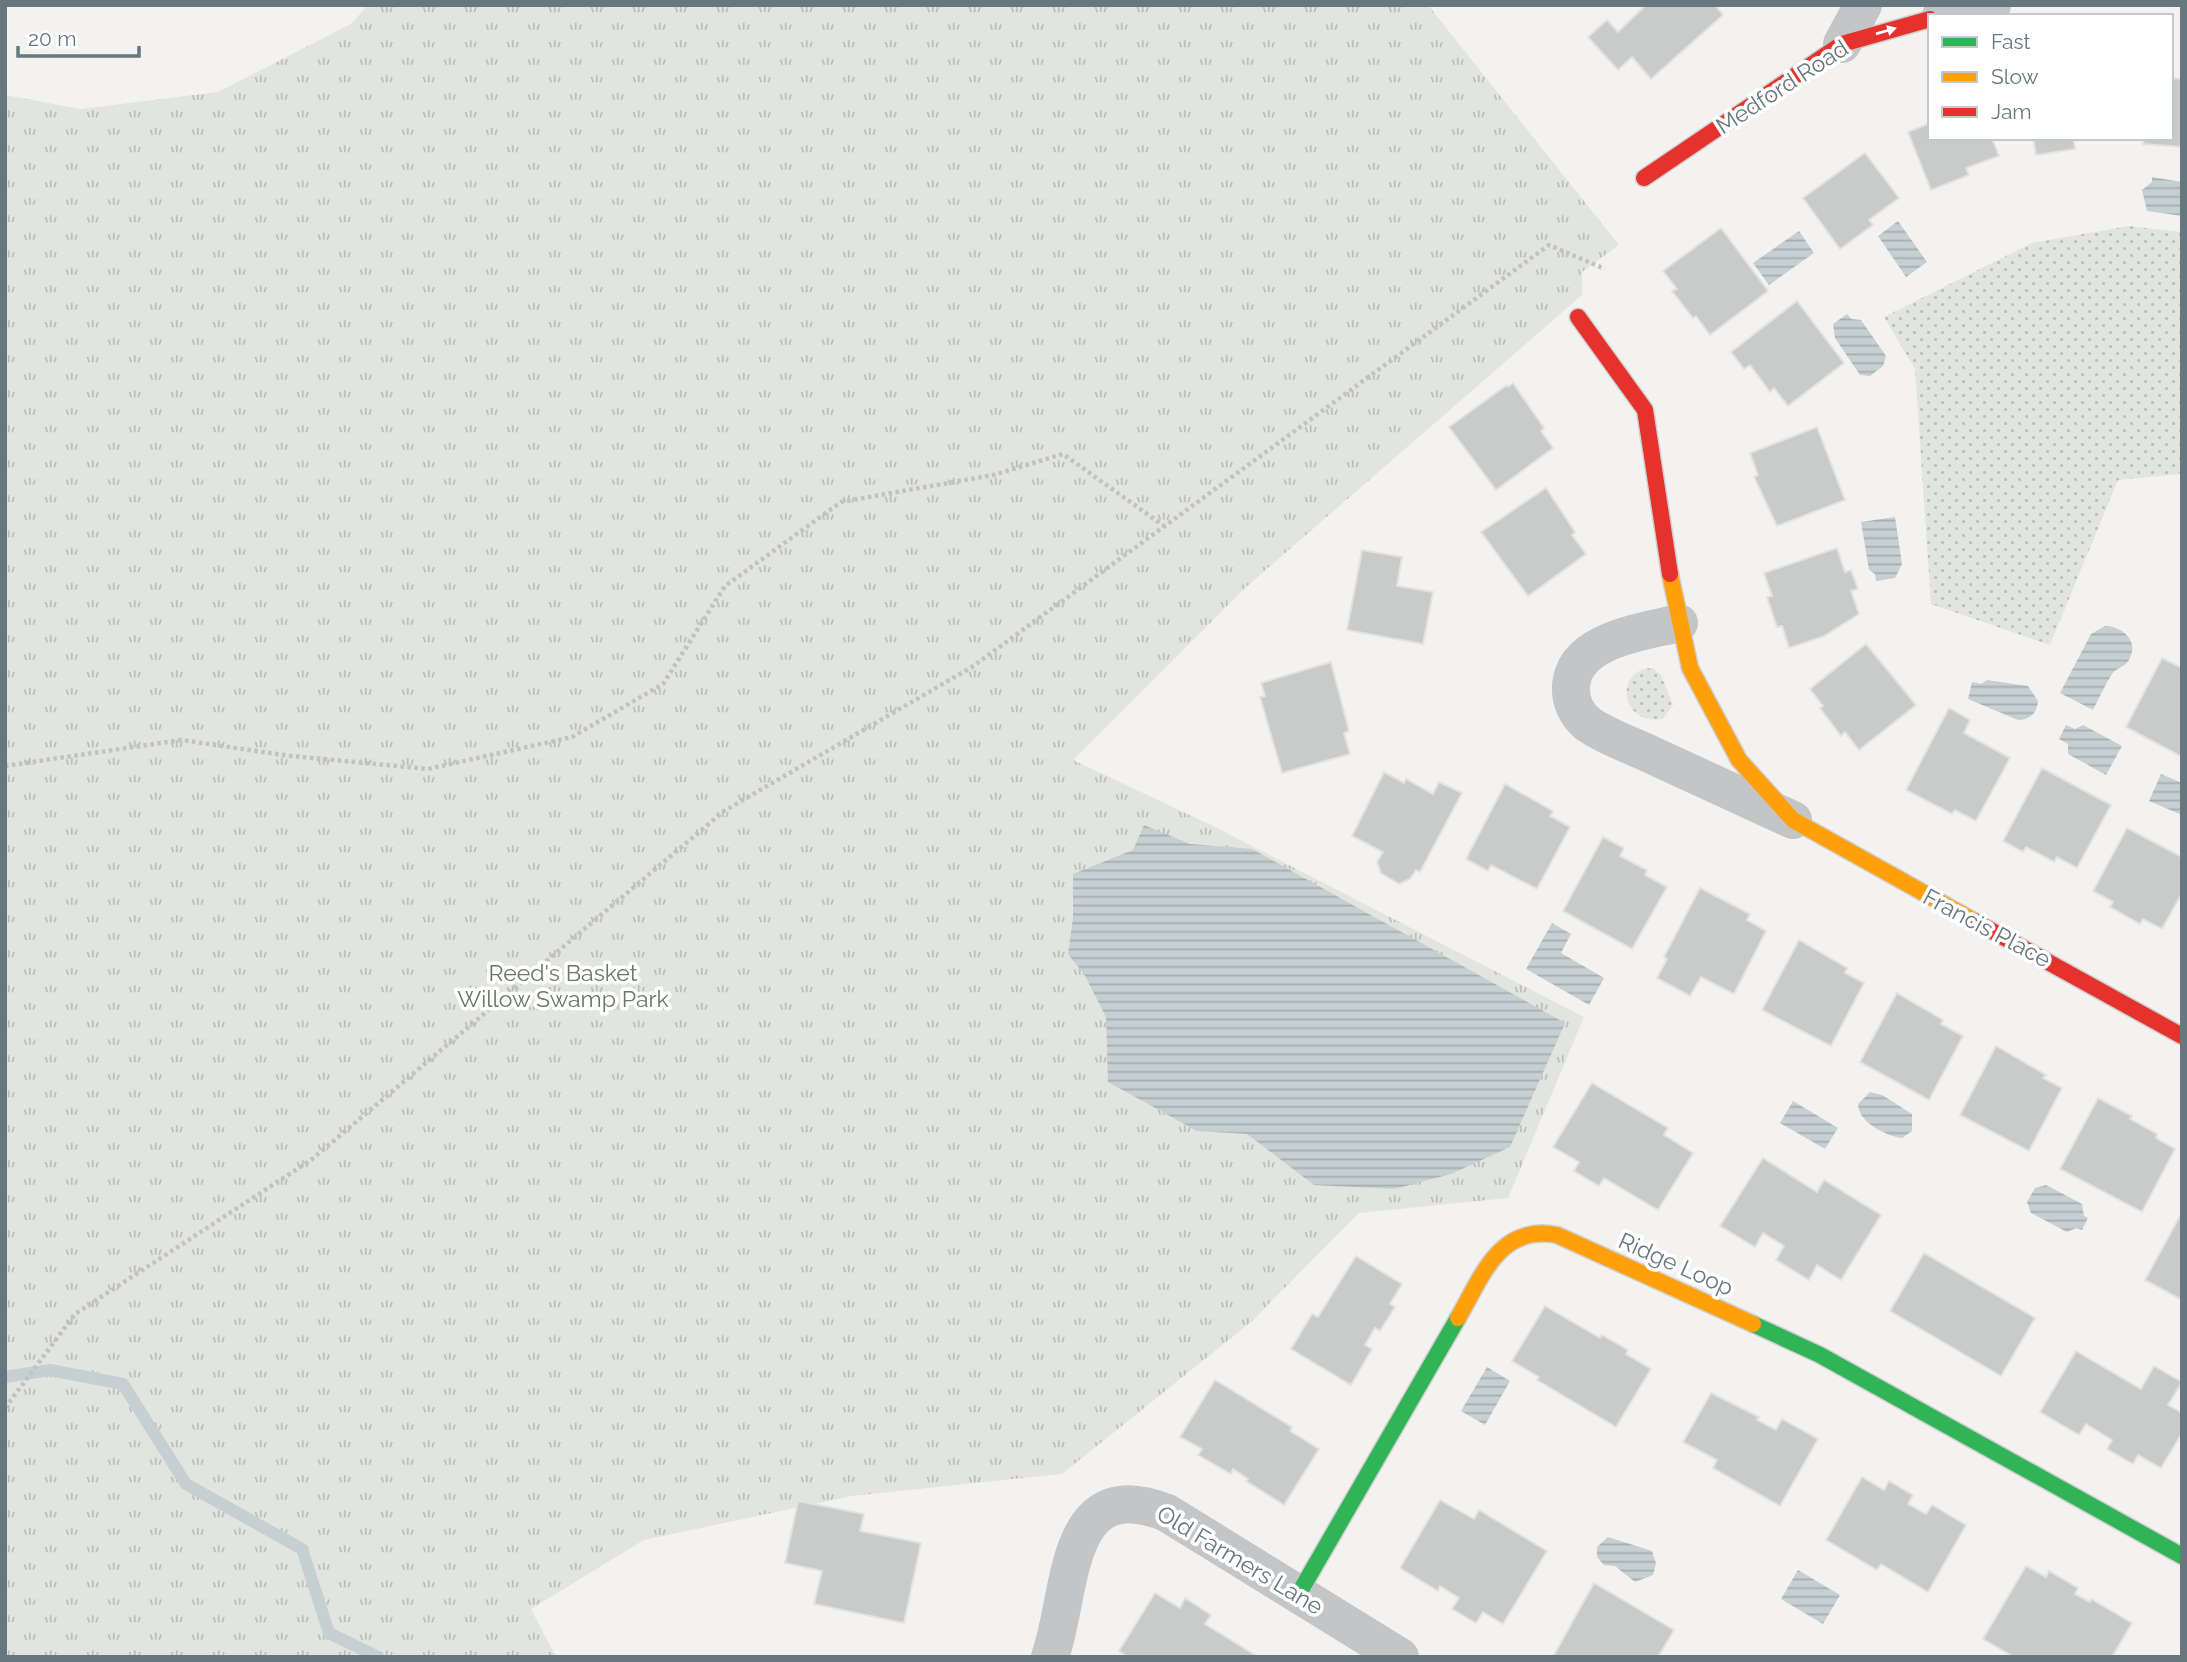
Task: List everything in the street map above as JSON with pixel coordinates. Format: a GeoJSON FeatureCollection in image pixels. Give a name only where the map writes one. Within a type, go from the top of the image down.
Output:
{"type":"FeatureCollection","features":[{"type":"Feature","properties":{"kind":"street"},"geometry":{"type":"LineString","coordinates":[[1842,44],[1863,5]]}},
{"type":"Feature","properties":{"kind":"street"},"geometry":{"type":"LineString","coordinates":[[1950,14],[1992,5]]}},
{"type":"Feature","properties":{"kind":"street","name":"Medford Road"},"geometry":{"type":"LineString","coordinates":[[1644,178],[1842,44],[1928,20]]}},
{"type":"Feature","properties":{"kind":"street","name":"Francis Place"},"geometry":{"type":"LineString","coordinates":[[1578,317],[1645,410],[1679,624],[1690,668],[1738,760],[1793,820]]}},
{"type":"Feature","properties":{"kind":"street","name":"Francis Place"},"geometry":{"type":"LineString","coordinates":[[1679,624],[1622,637],[1581,661],[1572,678],[1571,694],[1575,708],[1588,723],[1793,820],[2182,1036]]}},
{"type":"Feature","properties":{"kind":"street","name":"Ridge Loop"},"geometry":{"type":"LineString","coordinates":[[1298,1595],[1493,1257],[1508,1242],[1525,1233],[1539,1231],[1557,1235],[1820,1355],[2182,1556]]}},
{"type":"Feature","properties":{"kind":"street","name":"Old Farmers Lane"},"geometry":{"type":"LineString","coordinates":[[1050,1657],[1079,1539],[1094,1516],[1120,1503],[1143,1505],[1167,1513],[1400,1657]]}},
{"type":"Feature","properties":{"kind":"path"},"geometry":{"type":"LineString","coordinates":[[5,1408],[75,1314],[311,1160],[723,811],[972,667],[1549,245],[1605,268]]}},
{"type":"Feature","properties":{"kind":"path"},"geometry":{"type":"LineString","coordinates":[[5,766],[181,740],[291,756],[428,769],[572,737],[663,684],[725,586],[841,502],[993,475],[1063,454],[1164,526]]}},
{"type":"Feature","properties":{"kind":"green space","name":"Reed's Basket Willow Swamp Park"},"geometry":{"type":"Polygon","coordinates":[[[368,5],[1428,5],[1619,245],[1582,272],[1582,295],[1245,588],[1073,760],[1213,826],[1584,1017],[1508,1198],[1359,1213],[1251,1322],[1062,1474],[852,1496],[644,1540],[531,1609],[556,1657],[5,1657],[5,95],[80,109],[218,92],[351,24],[368,5]]]}},
{"type":"Feature","properties":{"kind":"green space"},"geometry":{"type":"Polygon","coordinates":[[[2129,226],[2182,232],[2182,474],[2118,480],[2050,645],[1931,604],[1915,369],[1884,317],[2032,243],[2129,226]]]}},
{"type":"Feature","properties":{"kind":"green space"},"geometry":{"type":"Polygon","coordinates":[[[1653,668],[1661,675],[1673,705],[1663,719],[1648,719],[1637,714],[1630,706],[1627,696],[1627,686],[1632,677],[1640,670],[1653,668]]]}},
{"type":"Feature","properties":{"kind":"shaded area"},"geometry":{"type":"Polygon","coordinates":[[[2152,177],[2182,182],[2182,216],[2147,211],[2142,190],[2152,182],[2152,177]]]}},
{"type":"Feature","properties":{"kind":"shaded area"},"geometry":{"type":"Polygon","coordinates":[[[1898,221],[1927,262],[1906,277],[1878,236],[1898,221]]]}},
{"type":"Feature","properties":{"kind":"shaded area"},"geometry":{"type":"Polygon","coordinates":[[[1799,231],[1814,253],[1769,285],[1753,263],[1799,231]]]}},
{"type":"Feature","properties":{"kind":"shaded area"},"geometry":{"type":"Polygon","coordinates":[[[1847,314],[1851,319],[1861,320],[1886,356],[1883,366],[1870,376],[1860,375],[1835,338],[1833,324],[1847,314]]]}},
{"type":"Feature","properties":{"kind":"shaded area"},"geometry":{"type":"Polygon","coordinates":[[[1895,517],[1902,564],[1895,578],[1876,581],[1875,574],[1869,570],[1861,522],[1895,517]]]}},
{"type":"Feature","properties":{"kind":"shaded area"},"geometry":{"type":"Polygon","coordinates":[[[2105,626],[2128,636],[2132,653],[2127,662],[2112,674],[2093,710],[2060,693],[2091,634],[2105,626]]]}},
{"type":"Feature","properties":{"kind":"shaded area"},"geometry":{"type":"Polygon","coordinates":[[[1987,680],[2028,686],[2038,701],[2034,712],[2026,719],[2018,720],[1968,699],[1972,682],[1981,684],[1987,680]]]}},
{"type":"Feature","properties":{"kind":"shaded area"},"geometry":{"type":"Polygon","coordinates":[[[2066,725],[2075,729],[2083,725],[2122,746],[2106,775],[2068,754],[2068,744],[2059,739],[2066,725]]]}},
{"type":"Feature","properties":{"kind":"shaded area"},"geometry":{"type":"Polygon","coordinates":[[[2161,774],[2182,783],[2182,815],[2149,801],[2161,774]]]}},
{"type":"Feature","properties":{"kind":"shaded area"},"geometry":{"type":"Polygon","coordinates":[[[1144,825],[1190,844],[1252,849],[1565,1023],[1510,1147],[1451,1174],[1394,1189],[1314,1185],[1247,1134],[1197,1131],[1108,1082],[1106,1017],[1084,974],[1068,954],[1073,918],[1073,874],[1133,850],[1144,825]]]}},
{"type":"Feature","properties":{"kind":"shaded area"},"geometry":{"type":"Polygon","coordinates":[[[1552,923],[1571,934],[1561,953],[1604,978],[1589,1005],[1526,969],[1552,923]]]}},
{"type":"Feature","properties":{"kind":"shaded area"},"geometry":{"type":"Polygon","coordinates":[[[1870,1092],[1882,1095],[1912,1114],[1912,1131],[1902,1138],[1881,1131],[1868,1122],[1859,1111],[1858,1104],[1870,1092]]]}},
{"type":"Feature","properties":{"kind":"shaded area"},"geometry":{"type":"Polygon","coordinates":[[[1793,1101],[1838,1128],[1825,1149],[1780,1123],[1793,1101]]]}},
{"type":"Feature","properties":{"kind":"shaded area"},"geometry":{"type":"Polygon","coordinates":[[[2046,1185],[2082,1204],[2084,1216],[2088,1218],[2082,1230],[2076,1228],[2067,1232],[2031,1213],[2027,1202],[2035,1188],[2046,1185]]]}},
{"type":"Feature","properties":{"kind":"shaded area"},"geometry":{"type":"Polygon","coordinates":[[[1487,1367],[1510,1381],[1485,1425],[1461,1411],[1487,1367]]]}},
{"type":"Feature","properties":{"kind":"shaded area"},"geometry":{"type":"Polygon","coordinates":[[[1608,1537],[1652,1551],[1656,1563],[1653,1575],[1635,1582],[1615,1566],[1604,1565],[1597,1557],[1597,1547],[1608,1537]]]}},
{"type":"Feature","properties":{"kind":"shaded area"},"geometry":{"type":"Polygon","coordinates":[[[1798,1570],[1840,1595],[1823,1624],[1781,1599],[1798,1570]]]}},
{"type":"Feature","properties":{"kind":"building"},"geometry":{"type":"Polygon","coordinates":[[[1646,5],[1715,5],[1723,15],[1651,79],[1632,57],[1618,70],[1588,37],[1607,20],[1618,32],[1646,5]]]}},
{"type":"Feature","properties":{"kind":"building"},"geometry":{"type":"Polygon","coordinates":[[[2173,78],[2182,79],[2182,147],[2143,144],[2144,140],[2173,140],[2173,78]]]}},
{"type":"Feature","properties":{"kind":"building"},"geometry":{"type":"Polygon","coordinates":[[[1928,124],[1928,140],[1993,140],[1999,156],[1966,168],[1969,175],[1931,190],[1908,132],[1928,124]]]}},
{"type":"Feature","properties":{"kind":"building"},"geometry":{"type":"Polygon","coordinates":[[[2033,140],[2080,140],[2074,141],[2075,149],[2036,155],[2033,140]]]}},
{"type":"Feature","properties":{"kind":"building"},"geometry":{"type":"Polygon","coordinates":[[[1865,153],[1899,198],[1869,220],[1873,225],[1840,249],[1803,198],[1865,153]]]}},
{"type":"Feature","properties":{"kind":"building"},"geometry":{"type":"Polygon","coordinates":[[[1721,228],[1768,291],[1710,335],[1672,291],[1677,289],[1663,271],[1721,228]]]}},
{"type":"Feature","properties":{"kind":"building"},"geometry":{"type":"Polygon","coordinates":[[[1797,301],[1844,363],[1788,406],[1774,388],[1770,392],[1750,365],[1744,369],[1731,352],[1797,301]]]}},
{"type":"Feature","properties":{"kind":"building"},"geometry":{"type":"Polygon","coordinates":[[[1513,383],[1544,428],[1541,431],[1553,448],[1496,490],[1449,427],[1513,383]]]}},
{"type":"Feature","properties":{"kind":"building"},"geometry":{"type":"Polygon","coordinates":[[[1817,427],[1845,500],[1777,526],[1754,477],[1758,475],[1750,453],[1817,427]]]}},
{"type":"Feature","properties":{"kind":"building"},"geometry":{"type":"Polygon","coordinates":[[[1546,488],[1575,532],[1572,535],[1586,554],[1528,596],[1481,532],[1546,488]]]}},
{"type":"Feature","properties":{"kind":"building"},"geometry":{"type":"Polygon","coordinates":[[[1837,548],[1845,572],[1851,570],[1858,589],[1851,591],[1859,614],[1824,636],[1789,648],[1782,626],[1777,627],[1767,597],[1772,596],[1764,573],[1837,548]]]}},
{"type":"Feature","properties":{"kind":"building"},"geometry":{"type":"Polygon","coordinates":[[[1362,550],[1402,557],[1397,586],[1433,592],[1423,644],[1347,630],[1362,550]]]}},
{"type":"Feature","properties":{"kind":"building"},"geometry":{"type":"Polygon","coordinates":[[[1866,644],[1916,705],[1859,750],[1845,732],[1841,736],[1820,708],[1823,706],[1810,689],[1866,644]]]}},
{"type":"Feature","properties":{"kind":"building"},"geometry":{"type":"Polygon","coordinates":[[[2162,658],[2182,668],[2182,757],[2126,727],[2162,658]]]}},
{"type":"Feature","properties":{"kind":"building"},"geometry":{"type":"Polygon","coordinates":[[[1331,662],[1349,731],[1344,733],[1350,754],[1282,773],[1260,697],[1265,696],[1261,683],[1331,662]]]}},
{"type":"Feature","properties":{"kind":"building"},"geometry":{"type":"Polygon","coordinates":[[[1949,708],[1970,720],[1964,733],[2010,758],[1976,821],[1955,810],[1952,814],[1906,790],[1949,708]]]}},
{"type":"Feature","properties":{"kind":"building"},"geometry":{"type":"Polygon","coordinates":[[[2042,768],[2111,805],[2077,868],[2057,857],[2054,862],[2026,847],[2023,852],[2003,841],[2042,768]]]}},
{"type":"Feature","properties":{"kind":"building"},"geometry":{"type":"Polygon","coordinates":[[[1384,772],[1404,783],[1406,779],[1433,794],[1439,782],[1462,793],[1420,872],[1416,870],[1410,879],[1399,884],[1381,873],[1377,862],[1383,852],[1352,836],[1384,772]]]}},
{"type":"Feature","properties":{"kind":"building"},"geometry":{"type":"Polygon","coordinates":[[[1505,784],[1553,811],[1550,816],[1570,827],[1537,889],[1491,865],[1488,871],[1466,859],[1505,784]]]}},
{"type":"Feature","properties":{"kind":"building"},"geometry":{"type":"Polygon","coordinates":[[[2127,828],[2182,857],[2182,893],[2162,929],[2143,919],[2140,924],[2110,907],[2113,902],[2093,891],[2127,828]]]}},
{"type":"Feature","properties":{"kind":"building"},"geometry":{"type":"Polygon","coordinates":[[[1603,837],[1624,848],[1620,856],[1647,870],[1645,875],[1667,887],[1632,949],[1563,911],[1603,837]]]}},
{"type":"Feature","properties":{"kind":"building"},"geometry":{"type":"Polygon","coordinates":[[[1700,888],[1750,914],[1747,920],[1766,931],[1734,994],[1701,977],[1690,996],[1657,978],[1667,959],[1664,957],[1700,888]]]}},
{"type":"Feature","properties":{"kind":"building"},"geometry":{"type":"Polygon","coordinates":[[[1799,940],[1847,968],[1845,973],[1864,983],[1831,1046],[1762,1010],[1799,940]]]}},
{"type":"Feature","properties":{"kind":"building"},"geometry":{"type":"Polygon","coordinates":[[[1897,993],[1943,1020],[1941,1024],[1963,1036],[1929,1100],[1860,1062],[1897,993]]]}},
{"type":"Feature","properties":{"kind":"building"},"geometry":{"type":"Polygon","coordinates":[[[1996,1046],[2046,1075],[2043,1078],[2062,1088],[2029,1151],[1960,1115],[1996,1046]]]}},
{"type":"Feature","properties":{"kind":"building"},"geometry":{"type":"Polygon","coordinates":[[[1592,1083],[1668,1128],[1664,1135],[1693,1153],[1658,1210],[1604,1178],[1599,1186],[1574,1171],[1579,1162],[1553,1147],[1592,1083]]]}},
{"type":"Feature","properties":{"kind":"building"},"geometry":{"type":"Polygon","coordinates":[[[2098,1098],[2132,1116],[2130,1119],[2157,1134],[2156,1138],[2175,1149],[2142,1212],[2060,1169],[2098,1098]]]}},
{"type":"Feature","properties":{"kind":"building"},"geometry":{"type":"Polygon","coordinates":[[[1763,1158],[1817,1192],[1824,1180],[1881,1215],[1841,1280],[1817,1265],[1809,1280],[1776,1260],[1784,1246],[1763,1233],[1755,1247],[1720,1226],[1763,1158]]]}},
{"type":"Feature","properties":{"kind":"building"},"geometry":{"type":"Polygon","coordinates":[[[2180,1216],[2182,1217],[2182,1300],[2145,1280],[2180,1216]]]}},
{"type":"Feature","properties":{"kind":"building"},"geometry":{"type":"Polygon","coordinates":[[[1924,1253],[2035,1318],[2001,1376],[1890,1311],[1924,1253]]]}},
{"type":"Feature","properties":{"kind":"building"},"geometry":{"type":"Polygon","coordinates":[[[1356,1256],[1402,1284],[1390,1304],[1395,1307],[1380,1331],[1375,1328],[1365,1345],[1372,1349],[1351,1385],[1291,1349],[1312,1314],[1318,1317],[1356,1256]]]}},
{"type":"Feature","properties":{"kind":"building"},"geometry":{"type":"Polygon","coordinates":[[[1545,1306],[1600,1338],[1602,1335],[1628,1350],[1626,1354],[1651,1369],[1616,1427],[1537,1380],[1539,1377],[1512,1361],[1545,1306]]]}},
{"type":"Feature","properties":{"kind":"building"},"geometry":{"type":"Polygon","coordinates":[[[2076,1351],[2141,1389],[2154,1366],[2182,1382],[2168,1405],[2182,1413],[2182,1433],[2161,1468],[2138,1455],[2133,1464],[2107,1449],[2112,1440],[2086,1424],[2079,1435],[2040,1412],[2076,1351]]]}},
{"type":"Feature","properties":{"kind":"building"},"geometry":{"type":"Polygon","coordinates":[[[1215,1380],[1292,1427],[1290,1431],[1319,1449],[1284,1505],[1246,1481],[1248,1479],[1233,1469],[1231,1474],[1198,1455],[1202,1449],[1180,1437],[1215,1380]]]}},
{"type":"Feature","properties":{"kind":"building"},"geometry":{"type":"Polygon","coordinates":[[[1711,1393],[1759,1417],[1757,1420],[1776,1430],[1782,1419],[1818,1439],[1780,1506],[1713,1468],[1717,1460],[1683,1442],[1711,1393]]]}},
{"type":"Feature","properties":{"kind":"building"},"geometry":{"type":"Polygon","coordinates":[[[1862,1477],[1884,1490],[1889,1481],[1913,1495],[1908,1504],[1926,1514],[1932,1505],[1966,1525],[1928,1592],[1881,1564],[1877,1570],[1826,1540],[1862,1477]]]}},
{"type":"Feature","properties":{"kind":"building"},"geometry":{"type":"Polygon","coordinates":[[[1440,1500],[1474,1519],[1479,1510],[1547,1551],[1503,1624],[1483,1612],[1476,1623],[1452,1609],[1459,1598],[1440,1586],[1438,1591],[1400,1568],[1440,1500]]]}},
{"type":"Feature","properties":{"kind":"building"},"geometry":{"type":"Polygon","coordinates":[[[798,1501],[864,1514],[860,1531],[921,1543],[904,1623],[814,1604],[822,1571],[785,1563],[798,1501]]]}},
{"type":"Feature","properties":{"kind":"building"},"geometry":{"type":"Polygon","coordinates":[[[2026,1566],[2046,1577],[2049,1571],[2078,1588],[2075,1594],[2090,1602],[2091,1599],[2132,1623],[2112,1657],[2014,1657],[1983,1639],[2026,1566]]]}},
{"type":"Feature","properties":{"kind":"building"},"geometry":{"type":"Polygon","coordinates":[[[1594,1583],[1674,1630],[1658,1657],[1553,1657],[1594,1583]]]}},
{"type":"Feature","properties":{"kind":"building"},"geometry":{"type":"Polygon","coordinates":[[[1155,1593],[1180,1608],[1185,1598],[1211,1615],[1205,1624],[1258,1657],[1128,1657],[1119,1651],[1155,1593]]]}},
{"type":"Feature","properties":{"kind":"waterway"},"geometry":{"type":"LineString","coordinates":[[5,1377],[50,1370],[123,1384],[186,1484],[302,1549],[329,1633],[378,1657]]}},
{"type":"Feature","properties":{"kind":"traffic: fast"},"geometry":{"type":"LineString","coordinates":[[1298,1595],[1458,1318]]}},
{"type":"Feature","properties":{"kind":"traffic: fast"},"geometry":{"type":"LineString","coordinates":[[1753,1324],[1820,1355],[2182,1556]]}},
{"type":"Feature","properties":{"kind":"traffic: slow"},"geometry":{"type":"LineString","coordinates":[[1670,574],[1690,668],[1739,760],[1793,820],[1974,921]]}},
{"type":"Feature","properties":{"kind":"traffic: slow"},"geometry":{"type":"LineString","coordinates":[[1458,1318],[1495,1257],[1520,1238],[1537,1234],[1557,1235],[1753,1324]]}},
{"type":"Feature","properties":{"kind":"traffic: jam"},"geometry":{"type":"LineString","coordinates":[[1644,178],[1842,44],[1928,20]]}},
{"type":"Feature","properties":{"kind":"traffic: jam"},"geometry":{"type":"LineString","coordinates":[[1578,317],[1645,410],[1670,574]]}},
{"type":"Feature","properties":{"kind":"traffic: jam"},"geometry":{"type":"LineString","coordinates":[[1974,921],[2182,1036]]}}]}
